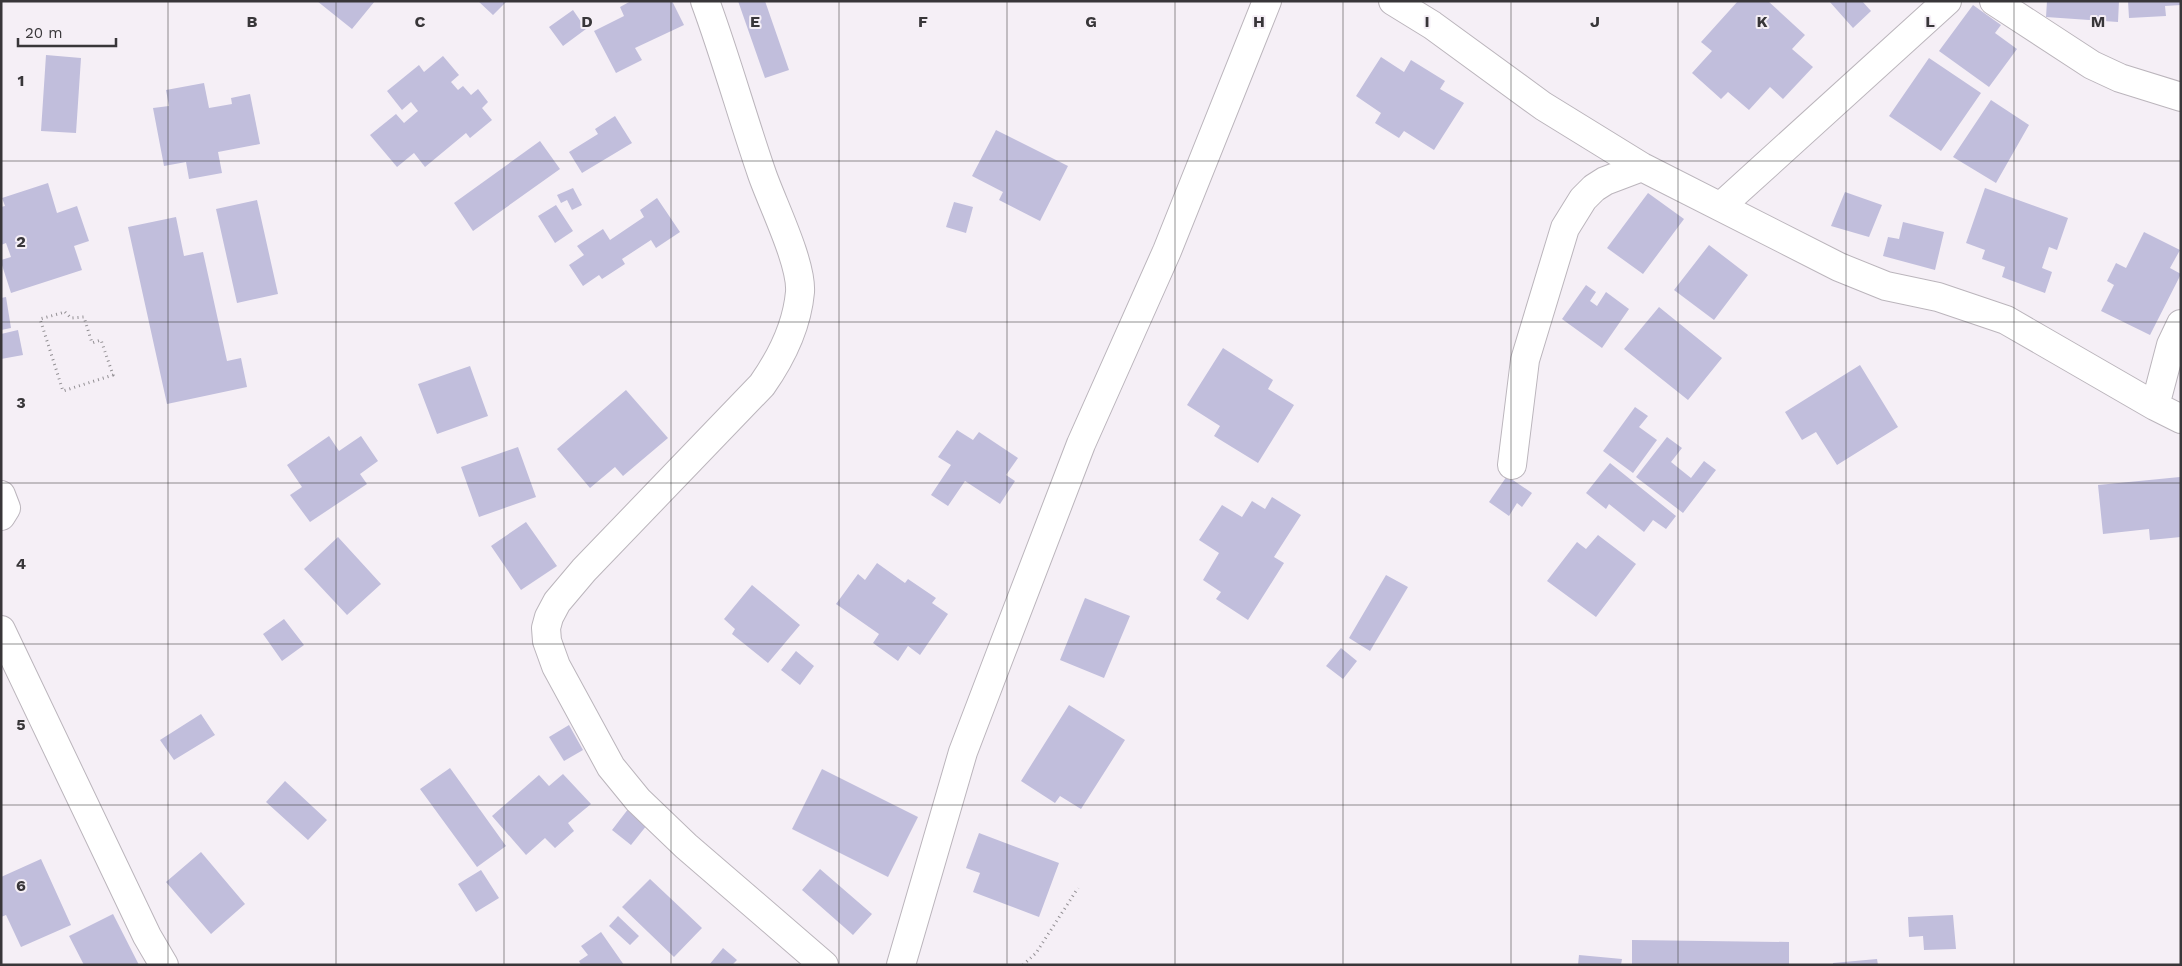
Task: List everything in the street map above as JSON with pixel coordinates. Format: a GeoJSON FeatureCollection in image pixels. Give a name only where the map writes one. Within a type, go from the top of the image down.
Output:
{"type":"FeatureCollection","features":[{"type":"Feature","properties":{"kind":"street"},"geometry":{"type":"LineString","coordinates":[[704,1],[762,175],[797,267],[800,290],[796,316],[777,364],[762,385],[584,570],[557,602],[546,628],[547,641],[556,666],[596,742],[611,767],[638,800],[686,846],[824,965]]}},
{"type":"Feature","properties":{"kind":"street"},"geometry":{"type":"LineString","coordinates":[[901,965],[963,752],[993,672],[1082,444],[1167,251],[1267,1]]}},
{"type":"Feature","properties":{"kind":"street"},"geometry":{"type":"LineString","coordinates":[[1393,1],[1432,25],[1543,106],[1642,167],[1839,267],[1886,286],[1938,297],[2006,320],[2181,419]]}},
{"type":"Feature","properties":{"kind":"street"},"geometry":{"type":"LineString","coordinates":[[1720,206],[1947,1]]}},
{"type":"Feature","properties":{"kind":"street"},"geometry":{"type":"LineString","coordinates":[[1994,1],[2092,65],[2120,78],[2181,97]]}},
{"type":"Feature","properties":{"kind":"street"},"geometry":{"type":"LineString","coordinates":[[1512,465],[1525,360],[1542,296],[1565,228],[1583,200],[1594,188],[1606,181],[1642,167]]}},
{"type":"Feature","properties":{"kind":"street"},"geometry":{"type":"LineString","coordinates":[[2155,406],[2171,345],[2181,324]]}},
{"type":"Feature","properties":{"kind":"street"},"geometry":{"type":"LineString","coordinates":[[1,495],[6,508],[1,516]]}},
{"type":"Feature","properties":{"kind":"street"},"geometry":{"type":"LineString","coordinates":[[1,630],[147,936],[164,965]]}},
{"type":"Feature","properties":{"kind":"path"},"geometry":{"type":"LineString","coordinates":[[65,312],[71,318],[84,317],[92,343],[102,340],[112,375],[63,391],[40,319],[65,312]]}},
{"type":"Feature","properties":{"kind":"path"},"geometry":{"type":"LineString","coordinates":[[1023,965],[1036,953],[1078,888]]}},
{"type":"Feature","properties":{"kind":"building"},"geometry":{"type":"Polygon","coordinates":[[[317,1],[375,1],[352,29],[317,1]]]}},
{"type":"Feature","properties":{"kind":"building"},"geometry":{"type":"Polygon","coordinates":[[[478,1],[507,1],[493,15],[478,1]]]}},
{"type":"Feature","properties":{"kind":"building"},"geometry":{"type":"Polygon","coordinates":[[[631,1],[672,1],[684,25],[635,48],[642,60],[616,73],[594,31],[624,16],[620,7],[631,1]]]}},
{"type":"Feature","properties":{"kind":"building"},"geometry":{"type":"Polygon","coordinates":[[[738,1],[765,1],[789,70],[765,78],[738,1]]]}},
{"type":"Feature","properties":{"kind":"building"},"geometry":{"type":"Polygon","coordinates":[[[1738,1],[1768,1],[1805,35],[1792,49],[1813,67],[1783,99],[1770,87],[1749,110],[1728,92],[1721,99],[1692,73],[1712,51],[1701,42],[1738,1]]]}},
{"type":"Feature","properties":{"kind":"building"},"geometry":{"type":"Polygon","coordinates":[[[1829,1],[1862,1],[1871,11],[1853,28],[1829,1]]]}},
{"type":"Feature","properties":{"kind":"building"},"geometry":{"type":"Polygon","coordinates":[[[2047,1],[2119,1],[2118,22],[2046,17],[2047,1]]]}},
{"type":"Feature","properties":{"kind":"building"},"geometry":{"type":"Polygon","coordinates":[[[2128,1],[2181,1],[2181,5],[2165,6],[2166,16],[2129,18],[2128,1]]]}},
{"type":"Feature","properties":{"kind":"building"},"geometry":{"type":"Polygon","coordinates":[[[1973,5],[2001,25],[1995,33],[2017,49],[1989,87],[1939,51],[1973,5]]]}},
{"type":"Feature","properties":{"kind":"building"},"geometry":{"type":"Polygon","coordinates":[[[573,10],[586,29],[563,46],[549,27],[573,10]]]}},
{"type":"Feature","properties":{"kind":"building"},"geometry":{"type":"Polygon","coordinates":[[[46,55],[81,58],[76,133],[41,131],[46,55]]]}},
{"type":"Feature","properties":{"kind":"building"},"geometry":{"type":"Polygon","coordinates":[[[443,56],[459,75],[451,82],[458,90],[463,86],[471,95],[478,89],[488,102],[482,108],[492,120],[470,138],[466,133],[425,167],[414,153],[397,167],[370,135],[396,114],[404,123],[418,111],[411,102],[402,110],[387,91],[419,65],[424,72],[443,56]]]}},
{"type":"Feature","properties":{"kind":"building"},"geometry":{"type":"Polygon","coordinates":[[[1381,57],[1404,72],[1411,60],[1445,81],[1440,89],[1464,103],[1434,150],[1404,131],[1399,138],[1375,123],[1381,113],[1356,96],[1381,57]]]}},
{"type":"Feature","properties":{"kind":"building"},"geometry":{"type":"Polygon","coordinates":[[[1929,58],[1981,93],[1941,151],[1889,116],[1929,58]]]}},
{"type":"Feature","properties":{"kind":"building"},"geometry":{"type":"Polygon","coordinates":[[[204,83],[209,108],[232,104],[231,98],[250,94],[260,144],[218,152],[222,173],[189,179],[186,162],[164,166],[153,108],[169,106],[166,90],[204,83]]]}},
{"type":"Feature","properties":{"kind":"building"},"geometry":{"type":"Polygon","coordinates":[[[1991,100],[2029,125],[1996,183],[1953,157],[1991,100]]]}},
{"type":"Feature","properties":{"kind":"building"},"geometry":{"type":"Polygon","coordinates":[[[615,116],[632,143],[582,173],[569,152],[598,134],[595,129],[615,116]]]}},
{"type":"Feature","properties":{"kind":"building"},"geometry":{"type":"Polygon","coordinates":[[[996,130],[1068,166],[1040,221],[999,200],[1003,192],[972,176],[996,130]]]}},
{"type":"Feature","properties":{"kind":"building"},"geometry":{"type":"Polygon","coordinates":[[[540,141],[560,169],[473,231],[454,203],[540,141]]]}},
{"type":"Feature","properties":{"kind":"building"},"geometry":{"type":"Polygon","coordinates":[[[48,183],[57,213],[77,206],[89,241],[74,246],[82,270],[11,293],[1,262],[1,260],[11,257],[6,243],[1,245],[1,207],[5,206],[2,198],[48,183]]]}},
{"type":"Feature","properties":{"kind":"building"},"geometry":{"type":"Polygon","coordinates":[[[573,188],[582,205],[572,210],[567,200],[561,203],[557,195],[573,188]]]}},
{"type":"Feature","properties":{"kind":"building"},"geometry":{"type":"Polygon","coordinates":[[[1985,188],[2068,218],[2057,250],[2049,247],[2042,268],[2052,272],[2045,293],[2002,277],[2005,267],[1982,259],[1985,250],[1966,243],[1985,188]]]}},
{"type":"Feature","properties":{"kind":"building"},"geometry":{"type":"Polygon","coordinates":[[[1845,192],[1882,205],[1869,237],[1831,226],[1845,192]]]}},
{"type":"Feature","properties":{"kind":"building"},"geometry":{"type":"Polygon","coordinates":[[[1648,193],[1684,219],[1643,274],[1607,248],[1648,193]]]}},
{"type":"Feature","properties":{"kind":"building"},"geometry":{"type":"Polygon","coordinates":[[[657,198],[680,232],[656,248],[651,240],[622,259],[625,264],[602,279],[599,275],[583,286],[569,265],[584,255],[577,246],[603,229],[610,240],[644,217],[640,210],[657,198]]]}},
{"type":"Feature","properties":{"kind":"building"},"geometry":{"type":"Polygon","coordinates":[[[257,200],[278,294],[237,303],[216,209],[257,200]]]}},
{"type":"Feature","properties":{"kind":"building"},"geometry":{"type":"Polygon","coordinates":[[[954,202],[973,207],[966,233],[946,227],[954,202]]]}},
{"type":"Feature","properties":{"kind":"building"},"geometry":{"type":"Polygon","coordinates":[[[556,205],[573,231],[555,243],[538,216],[556,205]]]}},
{"type":"Feature","properties":{"kind":"building"},"geometry":{"type":"Polygon","coordinates":[[[176,217],[184,256],[203,252],[227,361],[241,358],[247,387],[167,404],[128,227],[176,217]]]}},
{"type":"Feature","properties":{"kind":"building"},"geometry":{"type":"Polygon","coordinates":[[[1903,222],[1944,232],[1935,270],[1883,256],[1888,237],[1899,239],[1903,222]]]}},
{"type":"Feature","properties":{"kind":"building"},"geometry":{"type":"Polygon","coordinates":[[[2144,232],[2180,250],[2170,268],[2181,274],[2150,335],[2101,311],[2114,285],[2107,281],[2116,263],[2126,268],[2144,232]]]}},
{"type":"Feature","properties":{"kind":"building"},"geometry":{"type":"Polygon","coordinates":[[[1709,245],[1748,275],[1714,320],[1674,290],[1709,245]]]}},
{"type":"Feature","properties":{"kind":"building"},"geometry":{"type":"Polygon","coordinates":[[[1586,285],[1596,292],[1590,301],[1597,306],[1606,292],[1629,309],[1602,348],[1562,319],[1586,285]]]}},
{"type":"Feature","properties":{"kind":"building"},"geometry":{"type":"Polygon","coordinates":[[[6,297],[11,328],[1,330],[1,298],[6,297]]]}},
{"type":"Feature","properties":{"kind":"building"},"geometry":{"type":"Polygon","coordinates":[[[1659,307],[1722,358],[1688,400],[1624,349],[1659,307]]]}},
{"type":"Feature","properties":{"kind":"building"},"geometry":{"type":"Polygon","coordinates":[[[18,330],[23,355],[1,359],[1,334],[18,330]]]}},
{"type":"Feature","properties":{"kind":"building"},"geometry":{"type":"Polygon","coordinates":[[[1223,348],[1273,380],[1268,389],[1294,405],[1258,463],[1214,436],[1220,426],[1187,405],[1223,348]]]}},
{"type":"Feature","properties":{"kind":"building"},"geometry":{"type":"Polygon","coordinates":[[[1860,365],[1898,427],[1837,465],[1816,432],[1802,440],[1785,412],[1860,365]]]}},
{"type":"Feature","properties":{"kind":"building"},"geometry":{"type":"Polygon","coordinates":[[[470,366],[488,416],[437,434],[418,384],[470,366]]]}},
{"type":"Feature","properties":{"kind":"building"},"geometry":{"type":"Polygon","coordinates":[[[626,390],[668,438],[623,476],[615,467],[590,488],[557,449],[626,390]]]}},
{"type":"Feature","properties":{"kind":"building"},"geometry":{"type":"Polygon","coordinates":[[[1635,407],[1648,416],[1639,427],[1657,440],[1633,473],[1603,451],[1635,407]]]}},
{"type":"Feature","properties":{"kind":"building"},"geometry":{"type":"Polygon","coordinates":[[[957,430],[973,440],[979,432],[1018,458],[1006,475],[1015,481],[1000,504],[965,481],[948,506],[931,495],[951,465],[938,457],[957,430]]]}},
{"type":"Feature","properties":{"kind":"building"},"geometry":{"type":"Polygon","coordinates":[[[329,436],[339,451],[361,436],[378,461],[360,474],[367,484],[310,522],[290,495],[302,487],[287,465],[329,436]]]}},
{"type":"Feature","properties":{"kind":"building"},"geometry":{"type":"Polygon","coordinates":[[[1667,437],[1682,448],[1671,462],[1691,478],[1704,461],[1716,470],[1683,513],[1636,477],[1667,437]]]}},
{"type":"Feature","properties":{"kind":"building"},"geometry":{"type":"Polygon","coordinates":[[[518,447],[536,497],[479,517],[461,467],[518,447]]]}},
{"type":"Feature","properties":{"kind":"building"},"geometry":{"type":"Polygon","coordinates":[[[1610,463],[1676,516],[1666,529],[1653,520],[1644,532],[1609,504],[1606,509],[1586,493],[1610,463]]]}},
{"type":"Feature","properties":{"kind":"building"},"geometry":{"type":"Polygon","coordinates":[[[1507,476],[1532,493],[1522,507],[1517,503],[1509,516],[1489,502],[1507,476]]]}},
{"type":"Feature","properties":{"kind":"building"},"geometry":{"type":"Polygon","coordinates":[[[2180,477],[2181,537],[2150,540],[2149,529],[2103,534],[2098,485],[2180,477]]]}},
{"type":"Feature","properties":{"kind":"building"},"geometry":{"type":"Polygon","coordinates":[[[1272,497],[1301,515],[1274,557],[1284,563],[1248,620],[1216,599],[1221,592],[1203,580],[1219,553],[1199,540],[1222,505],[1242,517],[1252,501],[1265,509],[1272,497]]]}},
{"type":"Feature","properties":{"kind":"building"},"geometry":{"type":"Polygon","coordinates":[[[526,522],[557,566],[521,590],[491,546],[526,522]]]}},
{"type":"Feature","properties":{"kind":"building"},"geometry":{"type":"Polygon","coordinates":[[[1598,535],[1636,564],[1596,617],[1547,581],[1577,542],[1586,549],[1598,535]]]}},
{"type":"Feature","properties":{"kind":"building"},"geometry":{"type":"Polygon","coordinates":[[[338,537],[381,584],[347,615],[304,569],[338,537]]]}},
{"type":"Feature","properties":{"kind":"building"},"geometry":{"type":"Polygon","coordinates":[[[877,563],[905,583],[908,579],[936,598],[932,603],[948,614],[920,655],[908,646],[898,661],[873,643],[879,634],[836,604],[858,574],[865,580],[877,563]]]}},
{"type":"Feature","properties":{"kind":"building"},"geometry":{"type":"Polygon","coordinates":[[[1386,575],[1408,587],[1370,651],[1349,638],[1386,575]]]}},
{"type":"Feature","properties":{"kind":"building"},"geometry":{"type":"Polygon","coordinates":[[[752,585],[800,625],[768,663],[732,634],[735,629],[724,619],[752,585]]]}},
{"type":"Feature","properties":{"kind":"building"},"geometry":{"type":"Polygon","coordinates":[[[1085,598],[1130,616],[1104,678],[1060,660],[1085,598]]]}},
{"type":"Feature","properties":{"kind":"building"},"geometry":{"type":"Polygon","coordinates":[[[284,619],[304,645],[282,661],[263,634],[284,619]]]}},
{"type":"Feature","properties":{"kind":"building"},"geometry":{"type":"Polygon","coordinates":[[[1341,648],[1357,661],[1343,679],[1326,666],[1341,648]]]}},
{"type":"Feature","properties":{"kind":"building"},"geometry":{"type":"Polygon","coordinates":[[[796,651],[814,666],[800,685],[781,670],[796,651]]]}},
{"type":"Feature","properties":{"kind":"building"},"geometry":{"type":"Polygon","coordinates":[[[1069,705],[1125,740],[1081,809],[1060,796],[1055,803],[1021,781],[1069,705]]]}},
{"type":"Feature","properties":{"kind":"building"},"geometry":{"type":"Polygon","coordinates":[[[201,714],[215,735],[174,760],[160,740],[201,714]]]}},
{"type":"Feature","properties":{"kind":"building"},"geometry":{"type":"Polygon","coordinates":[[[569,725],[583,750],[564,761],[549,737],[569,725]]]}},
{"type":"Feature","properties":{"kind":"building"},"geometry":{"type":"Polygon","coordinates":[[[450,768],[506,846],[477,867],[420,789],[450,768]]]}},
{"type":"Feature","properties":{"kind":"building"},"geometry":{"type":"Polygon","coordinates":[[[822,769],[918,817],[888,877],[792,829],[822,769]]]}},
{"type":"Feature","properties":{"kind":"building"},"geometry":{"type":"Polygon","coordinates":[[[563,774],[591,804],[568,823],[574,831],[555,848],[545,838],[526,855],[492,816],[539,775],[549,786],[563,774]]]}},
{"type":"Feature","properties":{"kind":"building"},"geometry":{"type":"Polygon","coordinates":[[[285,781],[327,820],[308,840],[266,802],[285,781]]]}},
{"type":"Feature","properties":{"kind":"building"},"geometry":{"type":"Polygon","coordinates":[[[632,804],[651,820],[631,845],[612,830],[632,804]]]}},
{"type":"Feature","properties":{"kind":"building"},"geometry":{"type":"Polygon","coordinates":[[[979,833],[1059,863],[1039,917],[973,892],[980,873],[966,868],[979,833]]]}},
{"type":"Feature","properties":{"kind":"building"},"geometry":{"type":"Polygon","coordinates":[[[201,852],[245,904],[211,934],[166,882],[201,852]]]}},
{"type":"Feature","properties":{"kind":"building"},"geometry":{"type":"Polygon","coordinates":[[[41,859],[71,925],[21,947],[6,915],[1,917],[1,877],[41,859]]]}},
{"type":"Feature","properties":{"kind":"building"},"geometry":{"type":"Polygon","coordinates":[[[820,869],[872,914],[853,935],[802,890],[820,869]]]}},
{"type":"Feature","properties":{"kind":"building"},"geometry":{"type":"Polygon","coordinates":[[[481,870],[499,898],[476,912],[458,884],[481,870]]]}},
{"type":"Feature","properties":{"kind":"building"},"geometry":{"type":"Polygon","coordinates":[[[650,879],[702,928],[674,957],[622,907],[650,879]]]}},
{"type":"Feature","properties":{"kind":"building"},"geometry":{"type":"Polygon","coordinates":[[[113,914],[139,965],[84,965],[69,936],[113,914]]]}},
{"type":"Feature","properties":{"kind":"building"},"geometry":{"type":"Polygon","coordinates":[[[1953,915],[1956,949],[1924,950],[1923,936],[1909,937],[1908,917],[1953,915]]]}},
{"type":"Feature","properties":{"kind":"building"},"geometry":{"type":"Polygon","coordinates":[[[618,916],[639,936],[630,945],[609,926],[618,916]]]}},
{"type":"Feature","properties":{"kind":"building"},"geometry":{"type":"Polygon","coordinates":[[[601,932],[624,965],[581,965],[579,961],[588,955],[581,946],[601,932]]]}},
{"type":"Feature","properties":{"kind":"building"},"geometry":{"type":"Polygon","coordinates":[[[1632,940],[1789,942],[1789,965],[1632,965],[1632,940]]]}},
{"type":"Feature","properties":{"kind":"building"},"geometry":{"type":"Polygon","coordinates":[[[723,948],[737,960],[732,965],[709,965],[723,948]]]}},
{"type":"Feature","properties":{"kind":"building"},"geometry":{"type":"Polygon","coordinates":[[[1579,955],[1622,959],[1621,965],[1578,965],[1579,955]]]}},
{"type":"Feature","properties":{"kind":"building"},"geometry":{"type":"Polygon","coordinates":[[[1877,959],[1878,965],[1833,965],[1833,963],[1877,959]]]}}]}
